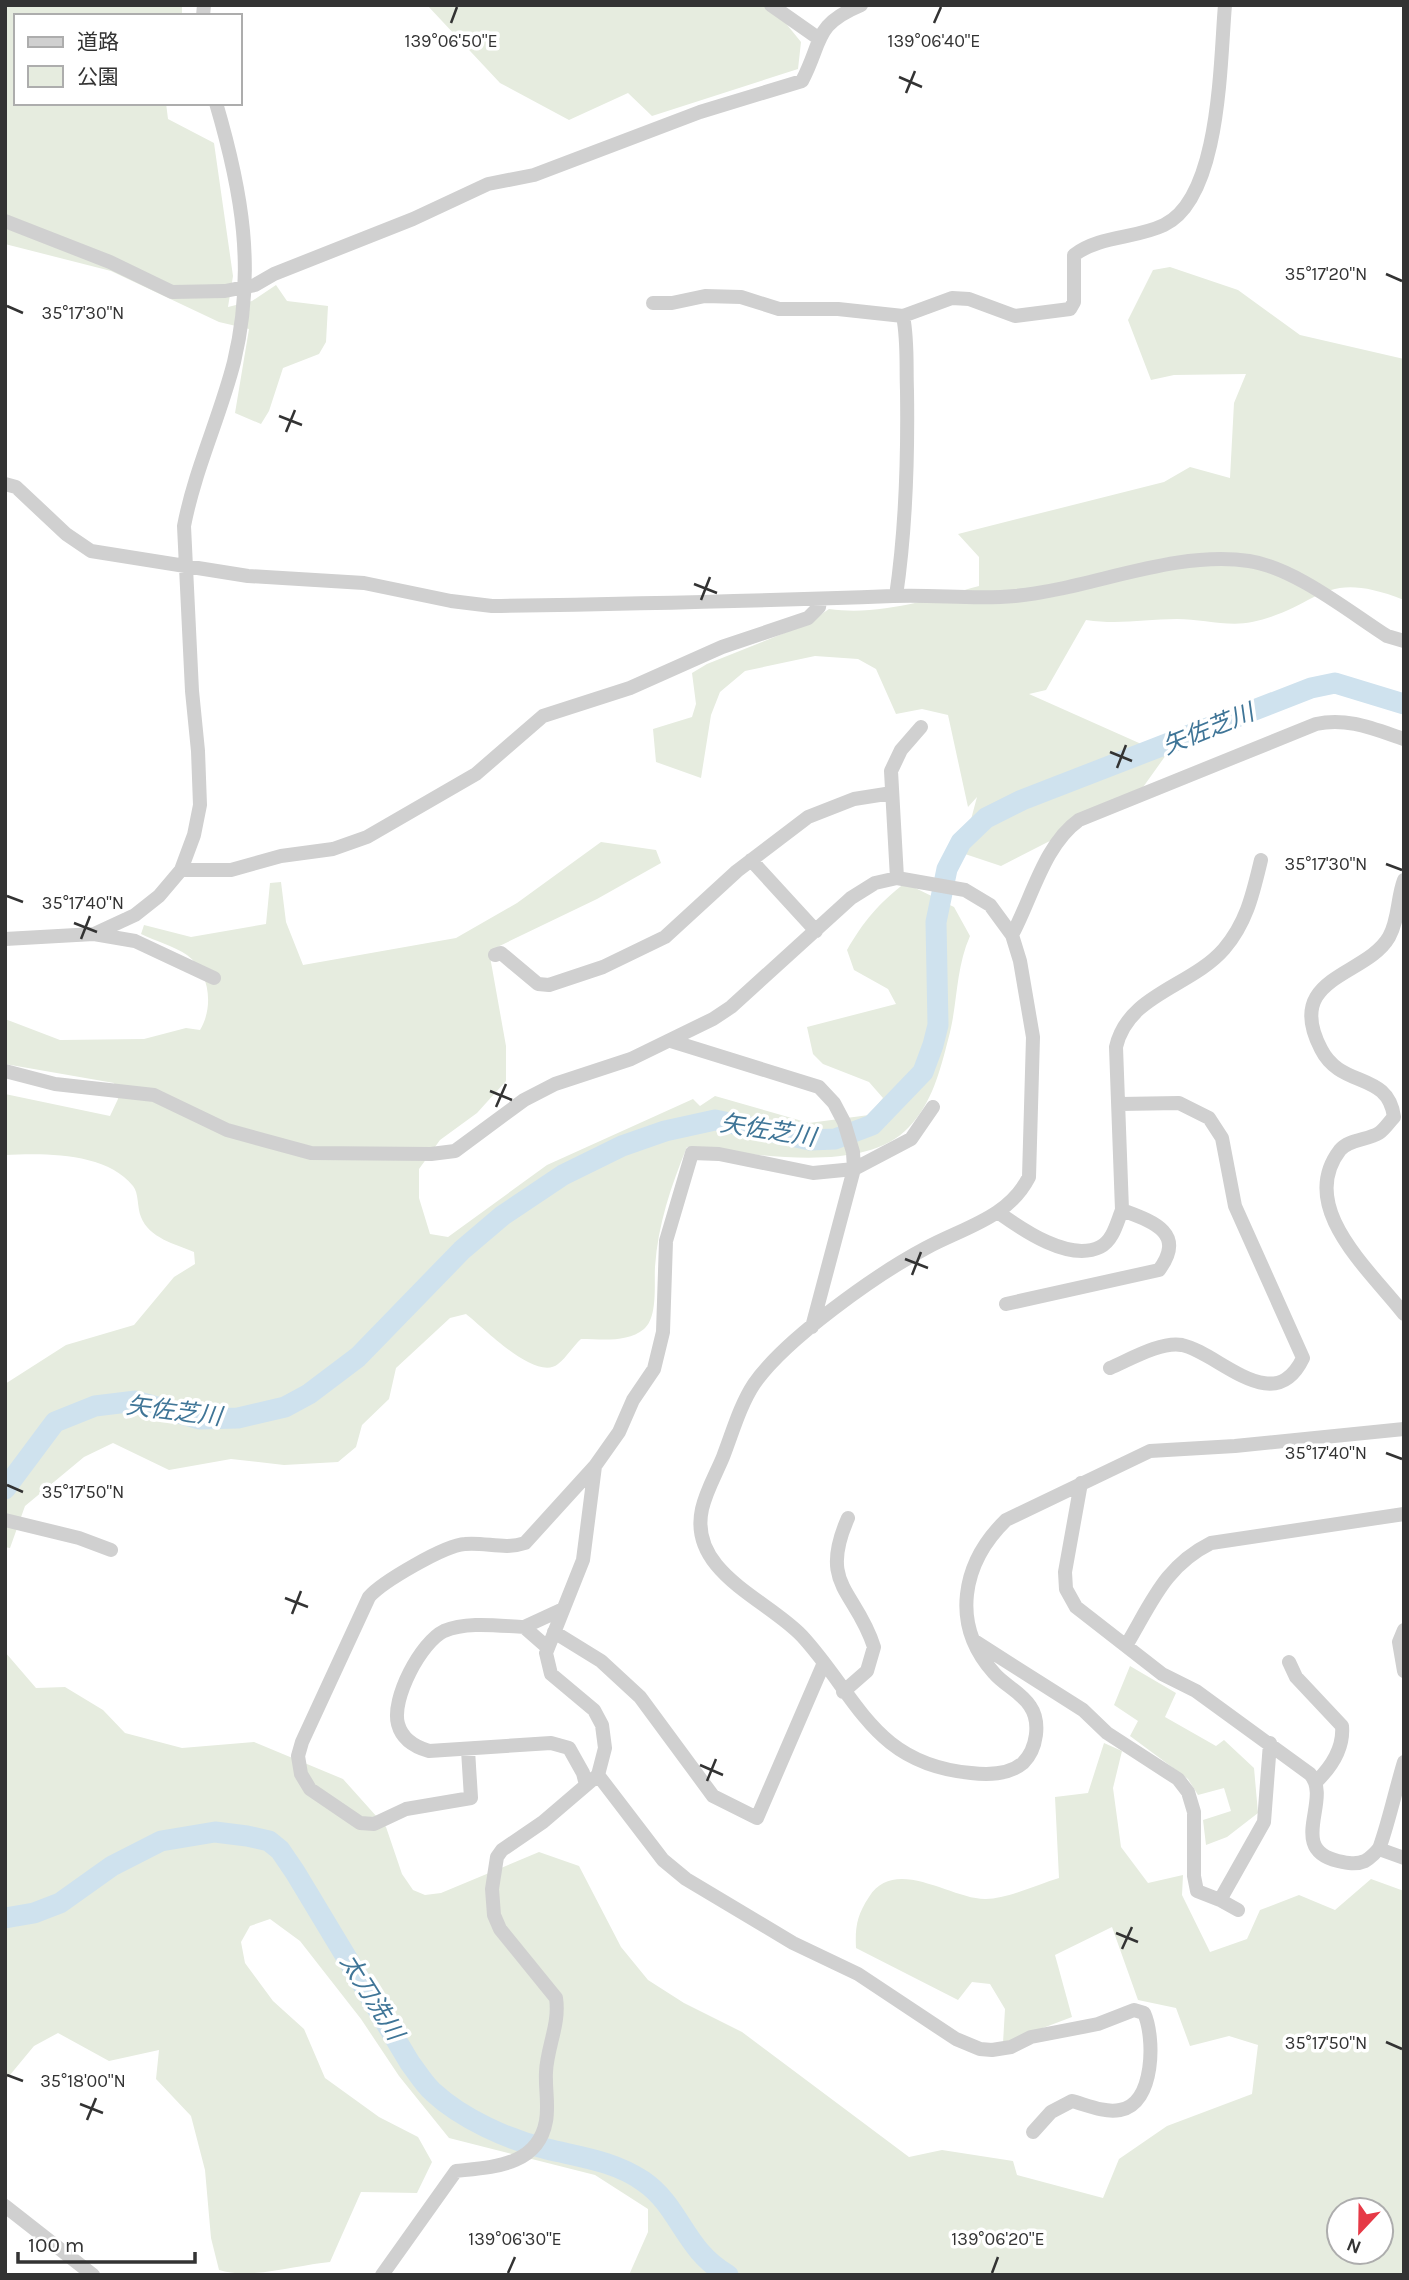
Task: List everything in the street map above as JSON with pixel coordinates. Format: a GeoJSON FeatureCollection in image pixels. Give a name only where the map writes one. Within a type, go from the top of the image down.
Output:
{"type":"FeatureCollection","features":[{"type":"Feature","properties":{"kind":"street"},"geometry":{"type":"LineString","coordinates":[[771,5],[818,38]]}},
{"type":"Feature","properties":{"kind":"street"},"geometry":{"type":"LineString","coordinates":[[5,221],[110,262],[172,292],[225,291],[245,287],[413,219],[488,184],[534,175],[700,113],[802,81],[824,27],[836,17],[861,5]]}},
{"type":"Feature","properties":{"kind":"street"},"geometry":{"type":"LineString","coordinates":[[653,303],[672,303],[705,296],[741,297],[779,309],[838,309],[903,316],[953,298],[969,299],[1014,316],[1070,309],[1074,302],[1074,255],[1089,244],[1169,222],[1189,201],[1208,154],[1217,105],[1225,5]]}},
{"type":"Feature","properties":{"kind":"street"},"geometry":{"type":"LineString","coordinates":[[94,934],[135,915],[159,896],[181,870],[200,805],[184,564],[184,526],[191,488],[234,361],[245,287],[245,225],[234,165],[217,105]]}},
{"type":"Feature","properties":{"kind":"street"},"geometry":{"type":"LineString","coordinates":[[896,596],[902,555],[908,443],[907,336],[903,316]]}},
{"type":"Feature","properties":{"kind":"street"},"geometry":{"type":"LineString","coordinates":[[5,484],[16,487],[66,534],[91,551],[248,576],[364,583],[451,601],[492,606],[820,601],[896,596],[967,599],[1017,596],[1205,560],[1250,561],[1290,575],[1387,636],[1404,642]]}},
{"type":"Feature","properties":{"kind":"street"},"geometry":{"type":"LineString","coordinates":[[181,870],[231,870],[281,856],[333,849],[367,837],[476,774],[543,716],[630,688],[722,647],[808,618],[819,607],[820,601]]}},
{"type":"Feature","properties":{"kind":"street"},"geometry":{"type":"LineString","coordinates":[[1012,934],[1057,843],[1067,828],[1079,820],[1316,724],[1332,720],[1351,722],[1404,739]]}},
{"type":"Feature","properties":{"kind":"street"},"geometry":{"type":"LineString","coordinates":[[897,878],[891,771],[901,750],[921,727]]}},
{"type":"Feature","properties":{"kind":"street"},"geometry":{"type":"LineString","coordinates":[[495,955],[501,953],[538,984],[549,985],[603,967],[665,936],[751,860],[808,817],[854,799],[892,793]]}},
{"type":"Feature","properties":{"kind":"street"},"geometry":{"type":"LineString","coordinates":[[751,860],[816,931]]}},
{"type":"Feature","properties":{"kind":"street"},"geometry":{"type":"LineString","coordinates":[[999,1213],[1054,1246],[1086,1250],[1102,1247],[1112,1234],[1122,1210],[1116,1047],[1129,1016],[1198,972],[1223,950],[1244,920],[1261,860]]}},
{"type":"Feature","properties":{"kind":"street"},"geometry":{"type":"LineString","coordinates":[[5,1071],[55,1084],[153,1096],[227,1130],[311,1153],[431,1154],[455,1151],[524,1100],[555,1084],[631,1059],[671,1041],[732,1007],[859,893],[875,883],[897,878],[930,882],[965,890],[990,905],[1012,934],[1020,961],[1032,1037],[1029,1177],[1020,1194],[999,1213],[904,1260],[812,1326],[780,1354],[751,1388],[702,1509],[701,1532],[712,1560],[730,1580],[783,1618],[803,1638],[864,1720],[900,1751],[957,1772],[1005,1773],[1022,1764],[1030,1753],[1037,1729],[1031,1707],[995,1675],[975,1641],[966,1617],[970,1571],[990,1536],[1006,1520],[1150,1451],[1235,1446],[1404,1429]]}},
{"type":"Feature","properties":{"kind":"street"},"geometry":{"type":"LineString","coordinates":[[1404,880],[1389,937],[1373,954],[1329,981],[1316,1000],[1312,1019],[1315,1039],[1337,1072],[1382,1090],[1392,1101],[1394,1117],[1379,1133],[1342,1147],[1330,1167],[1324,1187],[1327,1207],[1338,1229],[1404,1314]]}},
{"type":"Feature","properties":{"kind":"street"},"geometry":{"type":"LineString","coordinates":[[5,939],[94,934],[135,942],[214,978]]}},
{"type":"Feature","properties":{"kind":"street"},"geometry":{"type":"LineString","coordinates":[[671,1041],[819,1087],[834,1103],[844,1122],[855,1170],[812,1326]]}},
{"type":"Feature","properties":{"kind":"street"},"geometry":{"type":"LineString","coordinates":[[1110,1368],[1164,1347],[1182,1345],[1246,1378],[1264,1383],[1282,1381],[1296,1373],[1303,1358],[1235,1206],[1222,1138],[1209,1118],[1179,1102],[1120,1104]]}},
{"type":"Feature","properties":{"kind":"street"},"geometry":{"type":"LineString","coordinates":[[468,1750],[471,1798],[406,1810],[374,1824],[360,1823],[349,1818],[310,1789],[300,1774],[298,1756],[357,1620],[379,1585],[464,1544],[512,1548],[525,1543],[595,1466],[620,1432],[633,1400],[654,1369],[663,1332],[666,1241],[692,1153],[719,1154],[813,1173],[855,1170],[911,1139],[933,1107]]}},
{"type":"Feature","properties":{"kind":"street"},"geometry":{"type":"LineString","coordinates":[[1006,1304],[1159,1270],[1167,1259],[1169,1242],[1159,1225],[1122,1210]]}},
{"type":"Feature","properties":{"kind":"street"},"geometry":{"type":"LineString","coordinates":[[382,2275],[456,2171],[509,2164],[528,2154],[545,2124],[546,2071],[554,2039],[556,1998],[500,1929],[494,1915],[493,1878],[497,1857],[502,1850],[544,1822],[598,1776],[605,1748],[602,1725],[594,1710],[551,1674],[546,1653],[583,1560],[595,1466]]}},
{"type":"Feature","properties":{"kind":"street"},"geometry":{"type":"LineString","coordinates":[[1082,1483],[1065,1572],[1066,1589],[1076,1607],[1127,1644],[1131,1651],[1162,1674],[1196,1691],[1300,1764],[1317,1781],[1319,1791],[1311,1827],[1312,1838],[1318,1850],[1332,1860],[1351,1864],[1366,1860],[1379,1849],[1404,1762]]}},
{"type":"Feature","properties":{"kind":"street"},"geometry":{"type":"LineString","coordinates":[[1127,1644],[1169,1573],[1188,1555],[1211,1543],[1404,1514]]}},
{"type":"Feature","properties":{"kind":"street"},"geometry":{"type":"LineString","coordinates":[[844,1692],[867,1671],[874,1647],[837,1573],[838,1544],[848,1518]]}},
{"type":"Feature","properties":{"kind":"street"},"geometry":{"type":"LineString","coordinates":[[5,1520],[79,1538],[111,1550]]}},
{"type":"Feature","properties":{"kind":"street"},"geometry":{"type":"LineString","coordinates":[[563,1609],[524,1627],[466,1626],[444,1631],[429,1642],[413,1667],[397,1710],[397,1723],[404,1736],[417,1748],[429,1751],[551,1743],[569,1748],[586,1785]]}},
{"type":"Feature","properties":{"kind":"street"},"geometry":{"type":"LineString","coordinates":[[524,1627],[548,1648]]}},
{"type":"Feature","properties":{"kind":"street"},"geometry":{"type":"LineString","coordinates":[[1404,1630],[1399,1642],[1404,1671]]}},
{"type":"Feature","properties":{"kind":"street"},"geometry":{"type":"LineString","coordinates":[[554,1632],[601,1661],[640,1697],[713,1796],[757,1818],[823,1665]]}},
{"type":"Feature","properties":{"kind":"street"},"geometry":{"type":"LineString","coordinates":[[975,1641],[1083,1710],[1107,1733],[1178,1779],[1188,1791],[1194,1812],[1194,1876],[1197,1891],[1238,1910]]}},
{"type":"Feature","properties":{"kind":"street"},"geometry":{"type":"LineString","coordinates":[[1289,1662],[1296,1676],[1342,1726],[1339,1748],[1333,1764],[1317,1781]]}},
{"type":"Feature","properties":{"kind":"street"},"geometry":{"type":"LineString","coordinates":[[1220,1900],[1264,1822],[1270,1744]]}},
{"type":"Feature","properties":{"kind":"street"},"geometry":{"type":"LineString","coordinates":[[598,1776],[663,1860],[686,1880],[793,1943],[858,1974],[956,2039],[980,2049],[992,2050],[1011,2047],[1031,2037],[1098,2024],[1134,2010],[1144,2013],[1149,2024],[1151,2063],[1146,2083],[1129,2106],[1122,2110],[1106,2110],[1072,2101],[1051,2112],[1033,2132]]}},
{"type":"Feature","properties":{"kind":"street"},"geometry":{"type":"LineString","coordinates":[[1379,1849],[1404,1858]]}},
{"type":"Feature","properties":{"kind":"street"},"geometry":{"type":"LineString","coordinates":[[5,2206],[93,2275]]}},
{"type":"Feature","properties":{"kind":"green space"},"geometry":{"type":"Polygon","coordinates":[[[5,5],[182,5],[182,14],[14,14],[14,105],[166,105],[168,119],[214,143],[233,276],[228,307],[252,301],[276,285],[287,301],[328,306],[326,342],[319,354],[283,368],[269,411],[261,424],[235,413],[249,329],[219,322],[111,271],[5,244],[5,5]]]}},
{"type":"Feature","properties":{"kind":"green space"},"geometry":{"type":"Polygon","coordinates":[[[427,5],[771,5],[801,42],[798,69],[652,116],[628,93],[569,120],[500,83],[427,5]]]}},
{"type":"Feature","properties":{"kind":"green space"},"geometry":{"type":"Polygon","coordinates":[[[1170,267],[1238,290],[1300,335],[1404,359],[1404,600],[1355,587],[1323,593],[1293,608],[1252,622],[1086,620],[1046,690],[1029,694],[1166,755],[1136,797],[1001,866],[962,853],[977,797],[968,807],[948,715],[922,709],[896,714],[876,669],[858,659],[815,656],[745,671],[720,692],[711,715],[701,778],[656,762],[653,729],[692,717],[696,704],[692,673],[707,664],[807,624],[829,609],[848,611],[886,608],[979,586],[979,557],[958,534],[1164,482],[1190,467],[1230,478],[1234,403],[1246,374],[1174,375],[1151,380],[1128,320],[1153,270],[1170,267]]]}},
{"type":"Feature","properties":{"kind":"green space"},"geometry":{"type":"Polygon","coordinates":[[[601,842],[656,850],[661,863],[597,899],[489,951],[506,1046],[506,1081],[477,1113],[440,1140],[419,1169],[419,1198],[430,1234],[448,1237],[547,1165],[693,1099],[700,1106],[715,1096],[809,1123],[869,1115],[883,1098],[869,1082],[823,1064],[813,1054],[807,1027],[896,1004],[888,989],[854,970],[847,950],[872,914],[905,883],[954,907],[970,936],[962,962],[942,1063],[924,1108],[917,1118],[889,1142],[863,1152],[834,1157],[771,1156],[687,1147],[662,1220],[651,1317],[644,1329],[637,1333],[614,1339],[581,1339],[558,1364],[548,1368],[537,1366],[510,1351],[466,1314],[450,1318],[396,1368],[389,1399],[362,1425],[356,1447],[338,1462],[284,1465],[231,1459],[169,1470],[113,1443],[84,1457],[25,1506],[10,1548],[5,1547],[5,1384],[66,1345],[134,1325],[174,1277],[195,1264],[194,1252],[156,1235],[145,1224],[133,1186],[121,1175],[107,1167],[74,1157],[5,1155],[5,1094],[110,1116],[118,1099],[114,1083],[5,1064],[5,1019],[60,1040],[144,1039],[186,1028],[200,1030],[208,1001],[201,971],[187,955],[141,934],[144,925],[191,937],[266,924],[270,883],[281,882],[286,922],[303,965],[456,938],[517,903],[601,842]]]}},
{"type":"Feature","properties":{"kind":"green space"},"geometry":{"type":"Polygon","coordinates":[[[5,1652],[36,1688],[65,1687],[103,1710],[125,1733],[182,1748],[254,1742],[343,1779],[386,1827],[402,1874],[413,1890],[425,1895],[441,1893],[539,1852],[579,1866],[621,1947],[648,1980],[684,2003],[742,2032],[909,2157],[942,2150],[1013,2161],[1017,2175],[1103,2198],[1119,2159],[1167,2126],[1252,2094],[1258,2045],[1229,2036],[1190,2046],[1176,2008],[1138,2000],[1112,1927],[1055,1955],[1072,2017],[1003,2043],[1005,2009],[990,1984],[972,1982],[958,2000],[856,1948],[856,1941],[858,1921],[865,1903],[880,1885],[893,1880],[908,1879],[986,1899],[1013,1894],[1059,1878],[1055,1797],[1088,1793],[1104,1743],[1122,1751],[1113,1788],[1121,1847],[1148,1883],[1183,1875],[1182,1895],[1210,1952],[1247,1939],[1260,1910],[1299,1895],[1335,1910],[1371,1879],[1404,1891],[1404,2275],[629,2275],[648,2232],[648,2209],[595,2175],[449,2138],[399,2076],[361,2019],[300,1941],[270,1919],[250,1926],[241,1942],[245,1963],[273,2001],[304,2029],[325,2078],[379,2117],[418,2137],[432,2162],[417,2193],[361,2192],[330,2262],[259,2273],[231,2273],[219,2270],[211,2238],[205,2170],[191,2116],[156,2079],[159,2050],[109,2061],[58,2033],[34,2046],[5,2081],[5,1652]]]}},
{"type":"Feature","properties":{"kind":"green space"},"geometry":{"type":"Polygon","coordinates":[[[1130,1666],[1176,1693],[1165,1717],[1216,1746],[1224,1740],[1254,1768],[1258,1813],[1227,1837],[1206,1845],[1203,1820],[1231,1811],[1224,1788],[1198,1795],[1188,1779],[1130,1736],[1138,1721],[1114,1705],[1130,1666]]]}},
{"type":"Feature","properties":{"kind":"waterway","name":"矢佐芝川"},"geometry":{"type":"LineString","coordinates":[[5,1489],[55,1422],[95,1406],[136,1401],[199,1419],[238,1418],[285,1407],[309,1394],[358,1357],[462,1250],[502,1216],[563,1175],[622,1146],[665,1131],[715,1120],[810,1140],[835,1139],[872,1125],[923,1072],[938,1025],[936,922],[947,869],[961,842],[986,818],[1022,800],[1311,688],[1335,683],[1404,704]]}},
{"type":"Feature","properties":{"kind":"waterway","name":"太刀洗川"},"geometry":{"type":"LineString","coordinates":[[5,1918],[34,1913],[60,1903],[112,1866],[161,1841],[215,1832],[269,1841],[280,1850],[295,1872],[410,2063],[433,2092],[472,2120],[502,2134],[532,2145],[609,2164],[632,2174],[656,2191],[701,2253],[728,2275]]}}]}
